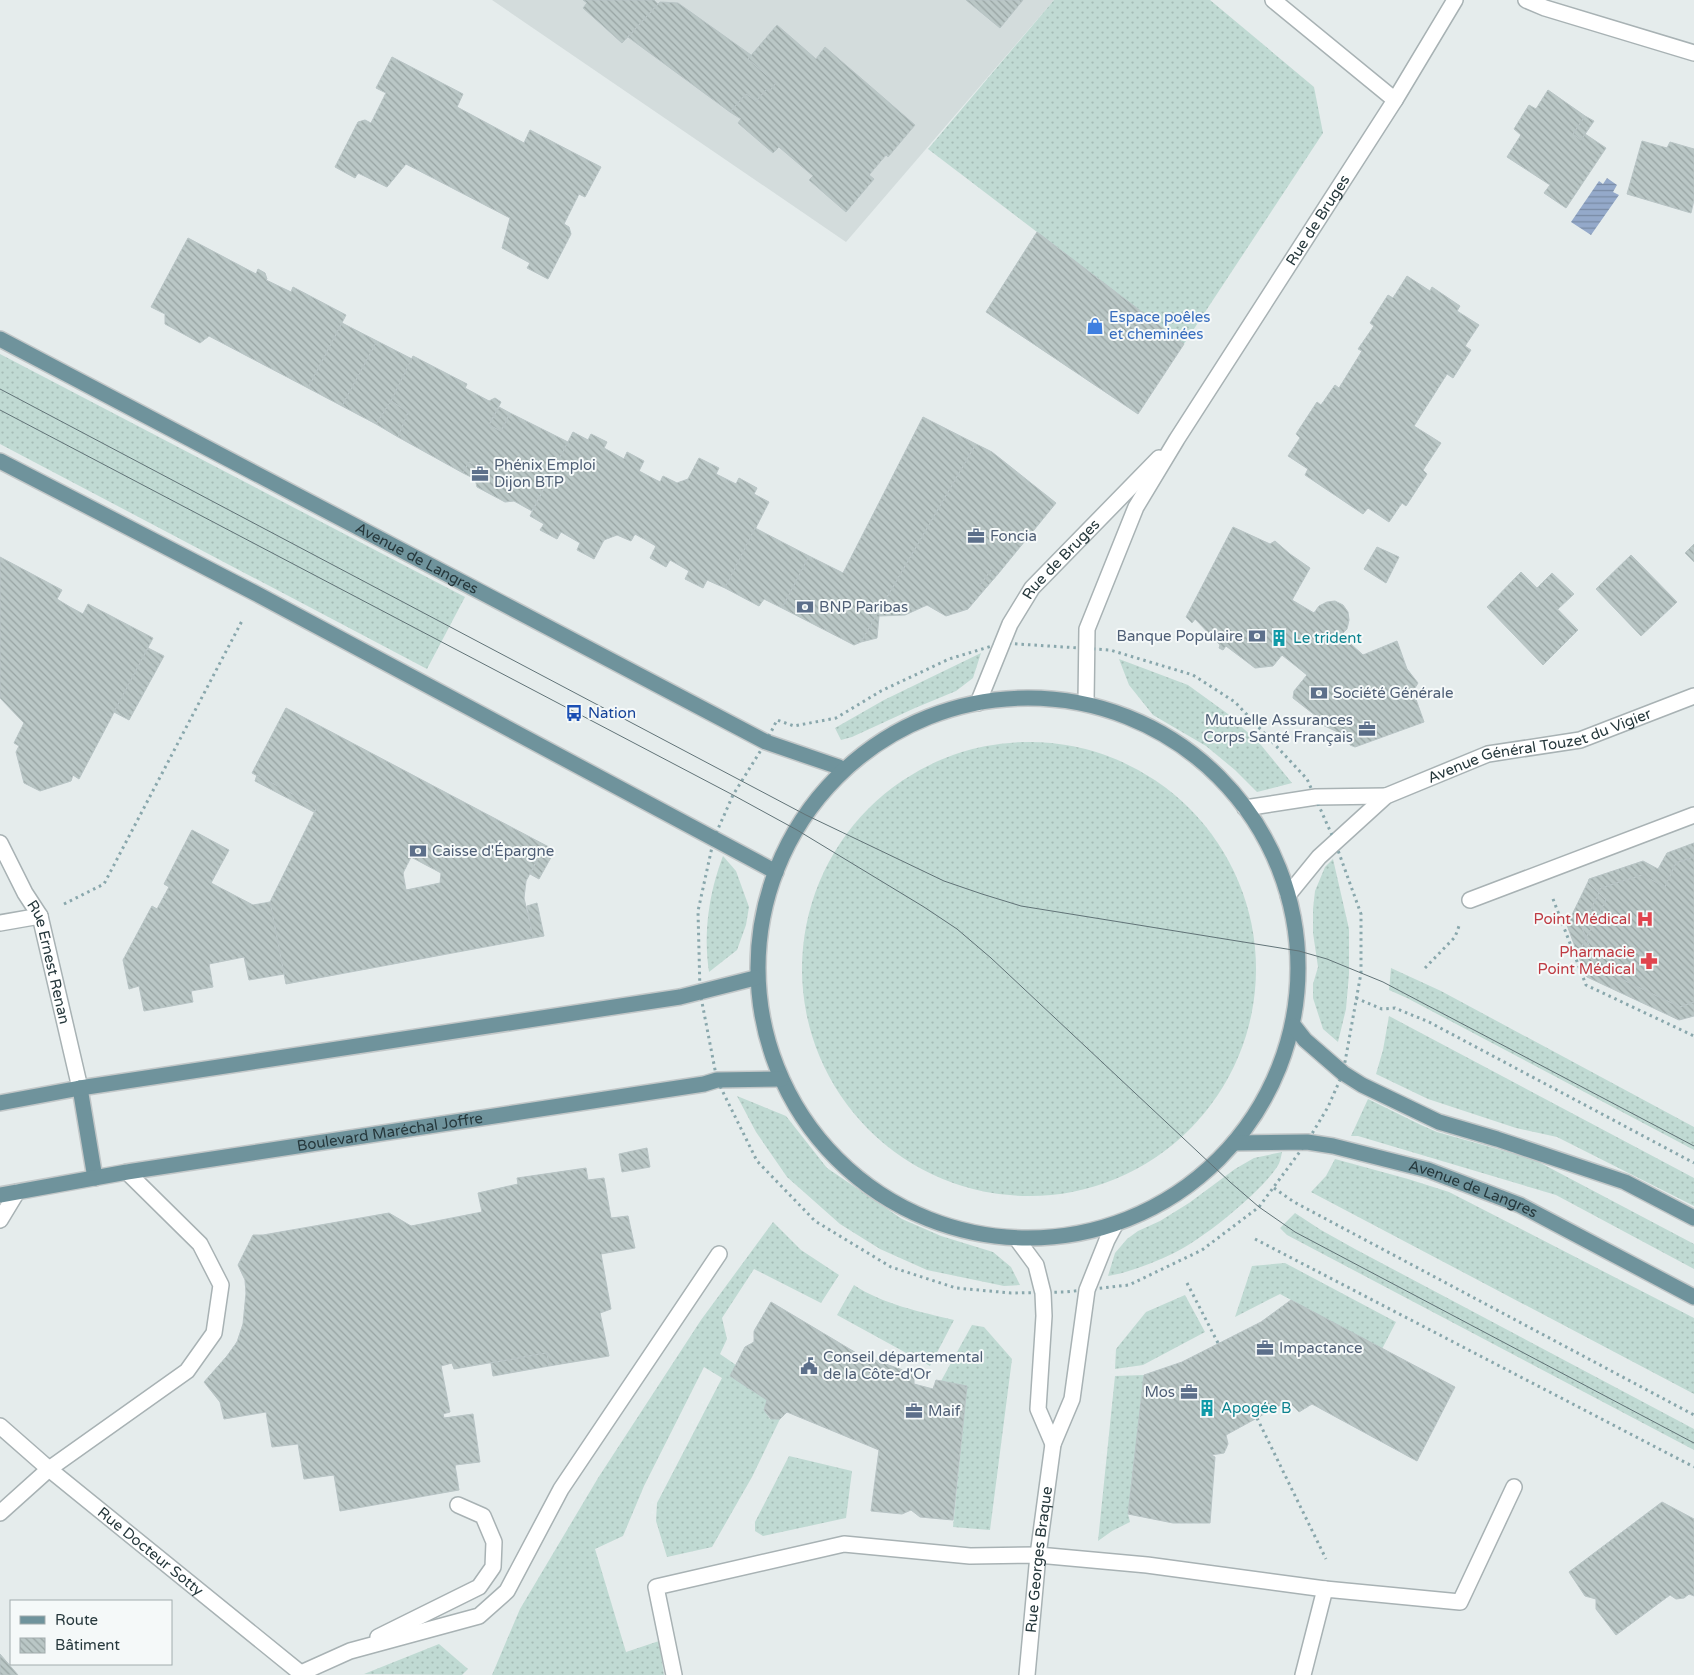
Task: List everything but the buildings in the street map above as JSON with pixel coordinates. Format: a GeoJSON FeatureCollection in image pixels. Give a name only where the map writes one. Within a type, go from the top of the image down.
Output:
{"type":"FeatureCollection","features":[{"type":"Feature","properties":{"kind":"main road","name":"Avenue de Langres"},"geometry":{"type":"LineString","coordinates":[[0,340],[766,742],[839,767]]}},
{"type":"Feature","properties":{"kind":"main road"},"geometry":{"type":"LineString","coordinates":[[0,461],[255,593],[776,872]]}},
{"type":"Feature","properties":{"kind":"main road"},"geometry":{"type":"LineString","coordinates":[[1023,699],[1086,702],[1146,726],[1209,766],[1245,808],[1266,840],[1288,895],[1299,951],[1294,1026],[1266,1096],[1255,1117],[1234,1143],[1198,1179],[1175,1197],[1133,1220],[1066,1238],[1020,1242],[952,1227],[882,1196],[835,1160],[797,1112],[781,1079],[761,1009],[755,978],[760,926],[776,872],[797,830],[839,767],[895,729],[951,706],[1023,699]]}},
{"type":"Feature","properties":{"kind":"main road"},"geometry":{"type":"LineString","coordinates":[[0,1103],[80,1088],[680,997],[755,978]]}},
{"type":"Feature","properties":{"kind":"main road"},"geometry":{"type":"LineString","coordinates":[[1294,1026],[1305,1040],[1343,1073],[1362,1085],[1439,1122],[1497,1139],[1625,1182],[1694,1218]]}},
{"type":"Feature","properties":{"kind":"main road","name":"Boulevard Maréchal Joffre"},"geometry":{"type":"LineString","coordinates":[[0,1196],[126,1172],[704,1084],[717,1080],[781,1079]]}},
{"type":"Feature","properties":{"kind":"main road"},"geometry":{"type":"LineString","coordinates":[[80,1088],[95,1178]]}},
{"type":"Feature","properties":{"kind":"main road","name":"Avenue de Langres"},"geometry":{"type":"LineString","coordinates":[[1234,1143],[1307,1142],[1333,1146],[1428,1170],[1520,1206],[1694,1297]]}},
{"type":"Feature","properties":{"kind":"street"},"geometry":{"type":"LineString","coordinates":[[1273,0],[1396,100]]}},
{"type":"Feature","properties":{"kind":"street","name":"Rue de Bruges"},"geometry":{"type":"LineString","coordinates":[[1086,702],[1087,629],[1136,507],[1177,439],[1396,100],[1455,0]]}},
{"type":"Feature","properties":{"kind":"street"},"geometry":{"type":"LineString","coordinates":[[1526,0],[1545,8],[1694,53]]}},
{"type":"Feature","properties":{"kind":"street","name":"Rue de Bruges"},"geometry":{"type":"LineString","coordinates":[[978,703],[1010,624],[1032,588],[1177,439]]}},
{"type":"Feature","properties":{"kind":"street","name":"Avenue Général Touzet du Vigier"},"geometry":{"type":"LineString","coordinates":[[1288,895],[1319,857],[1386,796],[1488,754],[1580,740],[1694,696]]}},
{"type":"Feature","properties":{"kind":"street","name":"Avenue Général Touzet du Vigier"},"geometry":{"type":"LineString","coordinates":[[1245,808],[1316,797],[1386,796]]}},
{"type":"Feature","properties":{"kind":"street"},"geometry":{"type":"LineString","coordinates":[[1470,900],[1694,815]]}},
{"type":"Feature","properties":{"kind":"street","name":"Rue Ernest Renan"},"geometry":{"type":"LineString","coordinates":[[0,842],[25,893],[40,916],[80,1088]]}},
{"type":"Feature","properties":{"kind":"street"},"geometry":{"type":"LineString","coordinates":[[0,923],[40,916]]}},
{"type":"Feature","properties":{"kind":"street"},"geometry":{"type":"LineString","coordinates":[[0,1513],[49,1469],[187,1370],[214,1333],[221,1285],[200,1244],[126,1172]]}},
{"type":"Feature","properties":{"kind":"street"},"geometry":{"type":"LineString","coordinates":[[0,1220],[17,1192]]}},
{"type":"Feature","properties":{"kind":"street","name":"Rue Georges Braque"},"geometry":{"type":"LineString","coordinates":[[1026,1675],[1038,1555],[1053,1444],[1072,1399],[1087,1290],[1106,1240],[1115,1225]]}},
{"type":"Feature","properties":{"kind":"street"},"geometry":{"type":"LineString","coordinates":[[1020,1242],[1036,1264],[1043,1293],[1044,1325],[1038,1408],[1053,1444]]}},
{"type":"Feature","properties":{"kind":"street"},"geometry":{"type":"LineString","coordinates":[[350,1651],[479,1616],[507,1591],[561,1489],[719,1254]]}},
{"type":"Feature","properties":{"kind":"street","name":"Rue Docteur Sotty"},"geometry":{"type":"LineString","coordinates":[[0,1426],[49,1469],[302,1674]]}},
{"type":"Feature","properties":{"kind":"street"},"geometry":{"type":"LineString","coordinates":[[674,1675],[656,1587],[844,1544],[970,1556],[1038,1555],[1147,1565],[1326,1590],[1460,1602],[1514,1487]]}},
{"type":"Feature","properties":{"kind":"street"},"geometry":{"type":"LineString","coordinates":[[302,1674],[479,1587],[493,1567],[494,1542],[483,1516],[458,1505]]}},
{"type":"Feature","properties":{"kind":"street"},"geometry":{"type":"LineString","coordinates":[[1303,1675],[1326,1590]]}},
{"type":"Feature","properties":{"kind":"path"},"geometry":{"type":"LineString","coordinates":[[40,916],[104,884],[255,593]]}},
{"type":"Feature","properties":{"kind":"path"},"geometry":{"type":"LineString","coordinates":[[1002,643],[1110,650],[1193,675],[1235,702],[1307,779],[1335,842],[1361,914],[1361,973],[1343,1073],[1328,1107],[1307,1142],[1259,1207],[1202,1250],[1128,1285],[1087,1290],[1011,1293],[956,1288],[891,1267],[815,1221],[757,1161],[717,1080],[700,992],[698,911],[714,838],[733,795],[766,742],[777,720],[794,726],[836,718],[881,692],[949,659],[1002,643]]}},
{"type":"Feature","properties":{"kind":"path"},"geometry":{"type":"LineString","coordinates":[[1542,872],[1586,985],[1694,1036]]}},
{"type":"Feature","properties":{"kind":"path"},"geometry":{"type":"LineString","coordinates":[[1426,968],[1455,937]]}},
{"type":"Feature","properties":{"kind":"path"},"geometry":{"type":"LineString","coordinates":[[1356,998],[1382,1010],[1395,1008],[1429,1022],[1694,1164]]}},
{"type":"Feature","properties":{"kind":"path"},"geometry":{"type":"LineString","coordinates":[[1274,1188],[1294,1202],[1694,1415]]}},
{"type":"Feature","properties":{"kind":"path"},"geometry":{"type":"LineString","coordinates":[[1255,1239],[1694,1467]]}},
{"type":"Feature","properties":{"kind":"path"},"geometry":{"type":"LineString","coordinates":[[1187,1283],[1218,1343]]}},
{"type":"Feature","properties":{"kind":"path"},"geometry":{"type":"LineString","coordinates":[[1257,1418],[1330,1569],[1326,1590]]}},
{"type":"Feature","properties":{"kind":"shaded area"},"geometry":{"type":"Polygon","coordinates":[[[492,0],[1054,0],[846,242],[492,0]]]}},
{"type":"Feature","properties":{"kind":"green space"},"geometry":{"type":"Polygon","coordinates":[[[1054,0],[1210,0],[1314,87],[1323,133],[1184,344],[928,149],[1054,0]]]}},
{"type":"Feature","properties":{"kind":"green space"},"geometry":{"type":"Polygon","coordinates":[[[0,354],[465,597],[427,669],[0,444],[0,354]]]}},
{"type":"Feature","properties":{"kind":"green space"},"geometry":{"type":"Polygon","coordinates":[[[981,653],[973,678],[956,691],[852,737],[841,740],[835,728],[884,700],[981,653]]]}},
{"type":"Feature","properties":{"kind":"green space"},"geometry":{"type":"Polygon","coordinates":[[[1119,659],[1188,685],[1228,714],[1261,745],[1292,783],[1257,792],[1235,770],[1206,746],[1153,715],[1129,685],[1119,659]]]}},
{"type":"Feature","properties":{"kind":"green space"},"geometry":{"type":"Polygon","coordinates":[[[1029,742],[1073,746],[1116,759],[1155,780],[1190,808],[1218,843],[1239,882],[1252,925],[1256,969],[1252,1013],[1239,1056],[1218,1095],[1190,1130],[1155,1158],[1116,1179],[1073,1192],[1029,1196],[985,1192],[942,1179],[903,1158],[868,1130],[840,1095],[819,1056],[806,1013],[802,969],[806,925],[819,882],[840,843],[868,808],[903,780],[942,759],[985,746],[1029,742]]]}},
{"type":"Feature","properties":{"kind":"green space"},"geometry":{"type":"Polygon","coordinates":[[[723,856],[736,871],[749,907],[746,925],[737,950],[709,972],[707,957],[708,913],[714,884],[723,856]]]}},
{"type":"Feature","properties":{"kind":"green space"},"geometry":{"type":"Polygon","coordinates":[[[1333,859],[1349,929],[1349,974],[1346,1009],[1338,1042],[1323,1029],[1313,998],[1313,984],[1318,967],[1313,933],[1315,891],[1325,867],[1333,859]]]}},
{"type":"Feature","properties":{"kind":"green space"},"geometry":{"type":"Polygon","coordinates":[[[1391,968],[1441,991],[1694,1127],[1694,1150],[1389,990],[1391,968]]]}},
{"type":"Feature","properties":{"kind":"green space"},"geometry":{"type":"Polygon","coordinates":[[[1389,1016],[1694,1178],[1694,1206],[1557,1137],[1516,1128],[1428,1099],[1376,1074],[1383,1050],[1389,1016]]]}},
{"type":"Feature","properties":{"kind":"green space"},"geometry":{"type":"Polygon","coordinates":[[[737,1096],[786,1116],[827,1168],[902,1219],[941,1236],[993,1252],[1011,1267],[1020,1285],[1004,1286],[927,1270],[880,1249],[840,1224],[787,1177],[756,1132],[737,1096]]]}},
{"type":"Feature","properties":{"kind":"green space"},"geometry":{"type":"Polygon","coordinates":[[[1368,1099],[1437,1132],[1533,1159],[1694,1244],[1694,1269],[1556,1195],[1358,1136],[1351,1136],[1368,1099]]]}},
{"type":"Feature","properties":{"kind":"green space"},"geometry":{"type":"Polygon","coordinates":[[[1282,1152],[1278,1165],[1269,1178],[1215,1227],[1174,1253],[1133,1270],[1108,1276],[1115,1253],[1127,1239],[1138,1231],[1160,1221],[1189,1203],[1235,1169],[1254,1158],[1282,1152]]]}},
{"type":"Feature","properties":{"kind":"green space"},"geometry":{"type":"Polygon","coordinates":[[[1335,1159],[1449,1192],[1694,1318],[1694,1394],[1311,1192],[1326,1176],[1335,1159]]]}},
{"type":"Feature","properties":{"kind":"green space"},"geometry":{"type":"Polygon","coordinates":[[[1295,1213],[1355,1249],[1694,1429],[1694,1450],[1287,1235],[1280,1228],[1295,1213]]]}},
{"type":"Feature","properties":{"kind":"green space"},"geometry":{"type":"Polygon","coordinates":[[[773,1222],[801,1250],[839,1275],[821,1303],[754,1269],[722,1318],[727,1339],[720,1354],[736,1365],[767,1400],[764,1410],[770,1419],[780,1419],[752,1477],[712,1547],[667,1557],[656,1521],[657,1503],[722,1378],[704,1367],[644,1486],[623,1536],[595,1549],[626,1652],[659,1641],[664,1675],[492,1675],[520,1609],[598,1478],[701,1320],[773,1222]]]}},
{"type":"Feature","properties":{"kind":"green space"},"geometry":{"type":"Polygon","coordinates":[[[1285,1263],[1396,1322],[1382,1349],[1280,1294],[1235,1317],[1252,1266],[1285,1263]]]}},
{"type":"Feature","properties":{"kind":"green space"},"geometry":{"type":"Polygon","coordinates":[[[854,1285],[889,1302],[954,1320],[930,1366],[837,1315],[854,1285]]]}},
{"type":"Feature","properties":{"kind":"green space"},"geometry":{"type":"Polygon","coordinates":[[[1185,1295],[1205,1332],[1143,1365],[1115,1369],[1116,1349],[1146,1312],[1185,1295]]]}},
{"type":"Feature","properties":{"kind":"green space"},"geometry":{"type":"Polygon","coordinates":[[[972,1325],[984,1327],[1012,1359],[990,1530],[953,1527],[967,1386],[941,1381],[972,1325]]]}},
{"type":"Feature","properties":{"kind":"green space"},"geometry":{"type":"Polygon","coordinates":[[[1144,1375],[1128,1514],[1130,1522],[1098,1541],[1115,1376],[1144,1375]]]}},
{"type":"Feature","properties":{"kind":"green space"},"geometry":{"type":"Polygon","coordinates":[[[789,1456],[852,1471],[846,1518],[763,1536],[755,1531],[755,1522],[789,1456]]]}},
{"type":"Feature","properties":{"kind":"green space"},"geometry":{"type":"Polygon","coordinates":[[[439,1644],[468,1669],[462,1675],[364,1674],[439,1644]]]}},
{"type":"Feature","properties":{"kind":"water"},"geometry":{"type":"Polygon","coordinates":[[[1607,178],[1617,185],[1613,192],[1619,195],[1591,235],[1571,222],[1599,181],[1603,184],[1607,178]]]}},
{"type":"Feature","properties":{"kind":"tram line"},"geometry":{"type":"LineString","coordinates":[[0,389],[806,815],[944,881],[1021,906],[1299,951],[1327,959],[1383,982],[1694,1146]]}},
{"type":"Feature","properties":{"kind":"tram line"},"geometry":{"type":"LineString","coordinates":[[0,410],[733,795],[797,830],[924,907],[957,929],[991,958],[1259,1207],[1295,1232],[1694,1443]]}},
{"type":"Feature","properties":{"kind":"place","name":"Espace poêles et cheminées"},"geometry":{"type":"Point","coordinates":[1095,326]}},
{"type":"Feature","properties":{"kind":"place","name":"Phénix Emploi Dijon BTP"},"geometry":{"type":"Point","coordinates":[480,474]}},
{"type":"Feature","properties":{"kind":"place","name":"Foncia"},"geometry":{"type":"Point","coordinates":[976,536]}},
{"type":"Feature","properties":{"kind":"place","name":"BNP Paribas"},"geometry":{"type":"Point","coordinates":[805,607]}},
{"type":"Feature","properties":{"kind":"place","name":"Banque Populaire"},"geometry":{"type":"Point","coordinates":[1257,636]}},
{"type":"Feature","properties":{"kind":"place","name":"Le trident"},"geometry":{"type":"Point","coordinates":[1279,638]}},
{"type":"Feature","properties":{"kind":"place","name":"Société Générale"},"geometry":{"type":"Point","coordinates":[1319,693]}},
{"type":"Feature","properties":{"kind":"place","name":"Nation"},"geometry":{"type":"Point","coordinates":[574,713]}},
{"type":"Feature","properties":{"kind":"place","name":"Mutuelle Assurances Corps Santé Français"},"geometry":{"type":"Point","coordinates":[1367,729]}},
{"type":"Feature","properties":{"kind":"place","name":"Caisse d'Épargne"},"geometry":{"type":"Point","coordinates":[418,851]}},
{"type":"Feature","properties":{"kind":"place","name":"Point Médical"},"geometry":{"type":"Point","coordinates":[1645,919]}},
{"type":"Feature","properties":{"kind":"place","name":"Pharmacie Point Médical"},"geometry":{"type":"Point","coordinates":[1649,961]}},
{"type":"Feature","properties":{"kind":"place","name":"Impactance"},"geometry":{"type":"Point","coordinates":[1265,1348]}},
{"type":"Feature","properties":{"kind":"place","name":"Conseil départemental de la Côte-d'Or"},"geometry":{"type":"Point","coordinates":[809,1366]}},
{"type":"Feature","properties":{"kind":"place","name":"Mos"},"geometry":{"type":"Point","coordinates":[1189,1392]}},
{"type":"Feature","properties":{"kind":"place","name":"Apogée B"},"geometry":{"type":"Point","coordinates":[1207,1408]}},
{"type":"Feature","properties":{"kind":"place","name":"Maif"},"geometry":{"type":"Point","coordinates":[914,1411]}}]}
